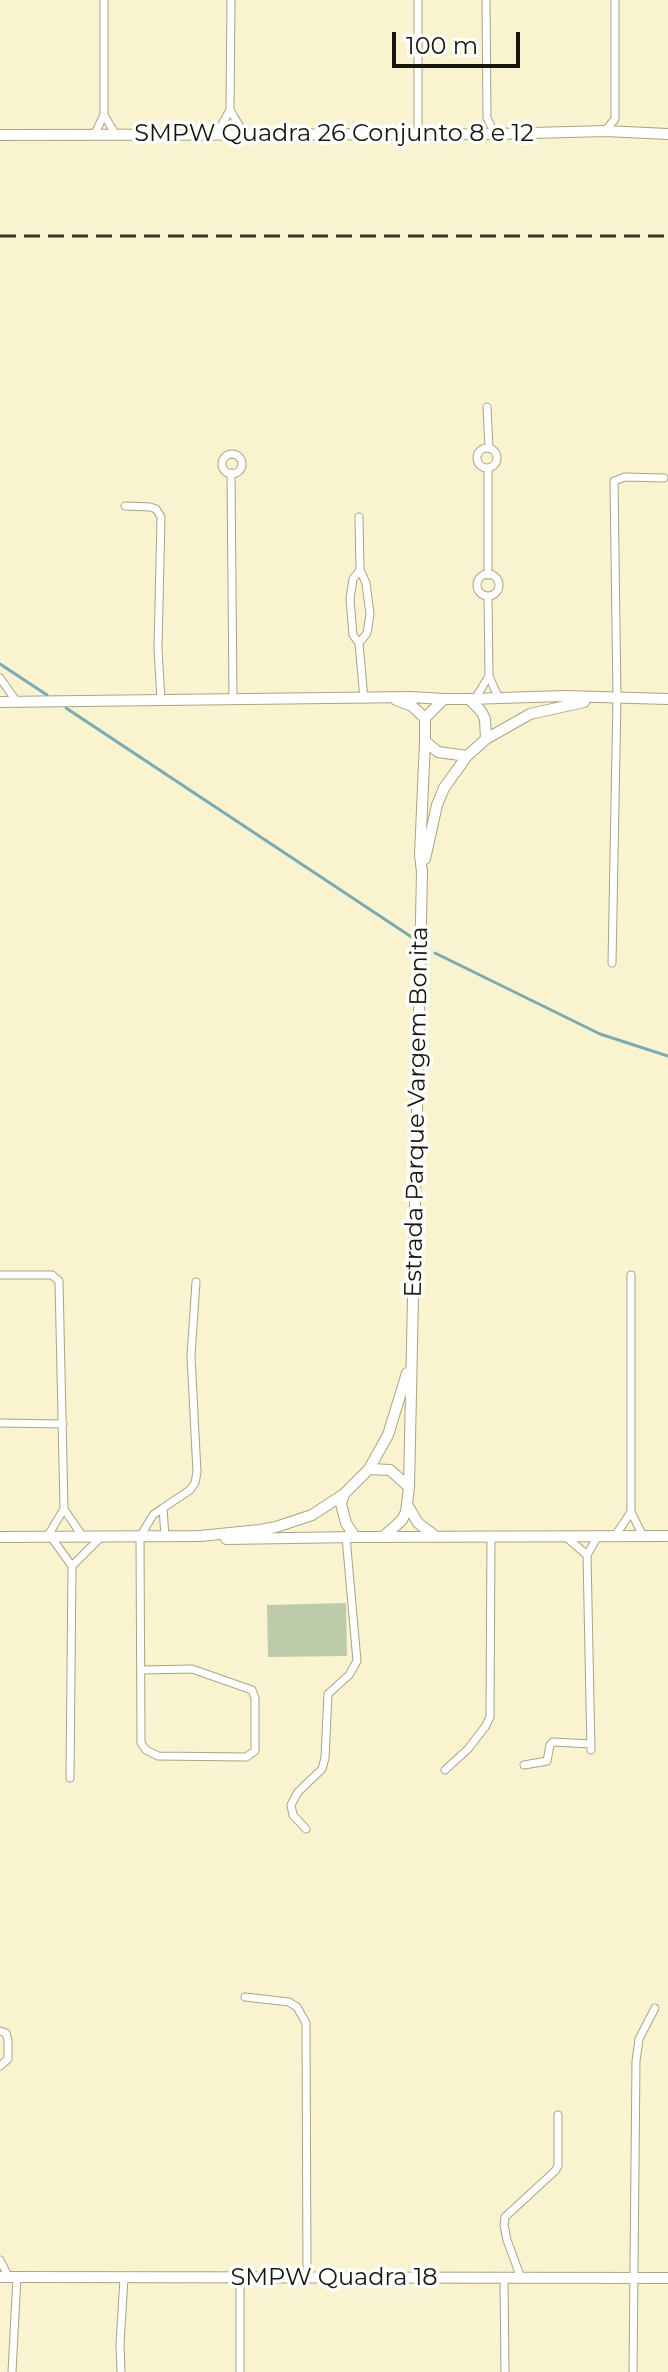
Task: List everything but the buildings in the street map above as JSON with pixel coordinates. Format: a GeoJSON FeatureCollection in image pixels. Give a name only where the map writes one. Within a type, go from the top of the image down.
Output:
{"type":"FeatureCollection","features":[{"type":"Feature","properties":{"kind":"main road","name":"SMPW Quadra 26 Conjunto 8 e 12"},"geometry":{"type":"LineString","coordinates":[[0,135],[418,135],[605,131],[668,134]]}},
{"type":"Feature","properties":{"kind":"main road"},"geometry":{"type":"LineString","coordinates":[[0,702],[410,697],[668,699]]}},
{"type":"Feature","properties":{"kind":"main road"},"geometry":{"type":"LineString","coordinates":[[390,698],[412,706],[425,718]]}},
{"type":"Feature","properties":{"kind":"main road"},"geometry":{"type":"LineString","coordinates":[[444,699],[425,718],[425,741],[438,752],[467,756],[486,739],[530,714],[579,702],[620,699]]}},
{"type":"Feature","properties":{"kind":"main road"},"geometry":{"type":"LineString","coordinates":[[472,699],[485,719],[486,739]]}},
{"type":"Feature","properties":{"kind":"main road","name":"Estrada Parque Vargem Bonita"},"geometry":{"type":"LineString","coordinates":[[409,1487],[420,855],[425,741]]}},
{"type":"Feature","properties":{"kind":"main road","name":"Estrada Parque Vargem Bonita"},"geometry":{"type":"LineString","coordinates":[[422,872],[437,805],[444,788],[467,756]]}},
{"type":"Feature","properties":{"kind":"main road","name":"Estrada Parque Vargem Bonita"},"geometry":{"type":"LineString","coordinates":[[369,1469],[388,1435],[412,1351]]}},
{"type":"Feature","properties":{"kind":"main road"},"geometry":{"type":"LineString","coordinates":[[200,1536],[276,1527],[312,1515],[344,1494],[369,1469],[390,1470],[409,1487],[408,1505],[402,1520],[384,1536]]}},
{"type":"Feature","properties":{"kind":"main road"},"geometry":{"type":"LineString","coordinates":[[344,1494],[341,1504],[351,1537]]}},
{"type":"Feature","properties":{"kind":"main road"},"geometry":{"type":"LineString","coordinates":[[408,1505],[418,1523],[435,1536]]}},
{"type":"Feature","properties":{"kind":"main road"},"geometry":{"type":"LineString","coordinates":[[0,1537],[668,1536]]}},
{"type":"Feature","properties":{"kind":"main road","name":"SMPW Quadra 18"},"geometry":{"type":"LineString","coordinates":[[8,2277],[668,2278]]}},
{"type":"Feature","properties":{"kind":"street"},"geometry":{"type":"LineString","coordinates":[[93,135],[104,115],[104,0]]}},
{"type":"Feature","properties":{"kind":"street"},"geometry":{"type":"LineString","coordinates":[[216,135],[230,110],[231,0]]}},
{"type":"Feature","properties":{"kind":"street"},"geometry":{"type":"LineString","coordinates":[[418,0],[418,135]]}},
{"type":"Feature","properties":{"kind":"street"},"geometry":{"type":"LineString","coordinates":[[486,0],[487,118],[495,134]]}},
{"type":"Feature","properties":{"kind":"street"},"geometry":{"type":"LineString","coordinates":[[615,0],[615,121],[625,132]]}},
{"type":"Feature","properties":{"kind":"street"},"geometry":{"type":"LineString","coordinates":[[230,110],[245,135]]}},
{"type":"Feature","properties":{"kind":"street"},"geometry":{"type":"LineString","coordinates":[[104,115],[116,135]]}},
{"type":"Feature","properties":{"kind":"street"},"geometry":{"type":"LineString","coordinates":[[477,134],[487,118]]}},
{"type":"Feature","properties":{"kind":"street"},"geometry":{"type":"LineString","coordinates":[[605,131],[615,121]]}},
{"type":"Feature","properties":{"kind":"street"},"geometry":{"type":"LineString","coordinates":[[487,407],[489,448]]}},
{"type":"Feature","properties":{"kind":"street"},"geometry":{"type":"LineString","coordinates":[[489,448],[497,454],[497,461],[488,469],[481,466],[477,459],[482,450],[489,448]]}},
{"type":"Feature","properties":{"kind":"street"},"geometry":{"type":"LineString","coordinates":[[488,469],[488,575]]}},
{"type":"Feature","properties":{"kind":"street"},"geometry":{"type":"LineString","coordinates":[[231,473],[233,699]]}},
{"type":"Feature","properties":{"kind":"street"},"geometry":{"type":"LineString","coordinates":[[612,963],[620,699],[614,481],[625,477],[664,478]]}},
{"type":"Feature","properties":{"kind":"street"},"geometry":{"type":"LineString","coordinates":[[125,506],[150,507],[156,509],[161,517],[158,649],[161,700]]}},
{"type":"Feature","properties":{"kind":"street"},"geometry":{"type":"LineString","coordinates":[[359,517],[360,570],[366,583],[370,614],[367,633],[359,643]]}},
{"type":"Feature","properties":{"kind":"street"},"geometry":{"type":"LineString","coordinates":[[360,570],[353,579],[350,599],[353,635],[359,643],[364,699]]}},
{"type":"Feature","properties":{"kind":"street"},"geometry":{"type":"LineString","coordinates":[[488,575],[494,577],[498,585],[494,594],[488,596],[479,591],[477,585],[479,579],[488,575]]}},
{"type":"Feature","properties":{"kind":"street"},"geometry":{"type":"LineString","coordinates":[[488,596],[489,676],[499,699]]}},
{"type":"Feature","properties":{"kind":"street"},"geometry":{"type":"LineString","coordinates":[[472,699],[489,676]]}},
{"type":"Feature","properties":{"kind":"street"},"geometry":{"type":"LineString","coordinates":[[0,678],[17,702]]}},
{"type":"Feature","properties":{"kind":"street"},"geometry":{"type":"LineString","coordinates":[[0,1275],[52,1275],[59,1281],[64,1509],[49,1537],[72,1566],[70,1778]]}},
{"type":"Feature","properties":{"kind":"street"},"geometry":{"type":"LineString","coordinates":[[631,1275],[631,1512],[643,1536]]}},
{"type":"Feature","properties":{"kind":"street"},"geometry":{"type":"LineString","coordinates":[[141,1670],[192,1669],[252,1690],[255,1698],[255,1751],[246,1757],[158,1756],[149,1753],[141,1743],[140,1537],[153,1515],[190,1490],[195,1483],[191,1356],[196,1282]]}},
{"type":"Feature","properties":{"kind":"street"},"geometry":{"type":"LineString","coordinates":[[0,1423],[63,1424]]}},
{"type":"Feature","properties":{"kind":"street"},"geometry":{"type":"LineString","coordinates":[[163,1508],[165,1536]]}},
{"type":"Feature","properties":{"kind":"street"},"geometry":{"type":"LineString","coordinates":[[64,1509],[83,1537]]}},
{"type":"Feature","properties":{"kind":"street"},"geometry":{"type":"LineString","coordinates":[[615,1536],[631,1512]]}},
{"type":"Feature","properties":{"kind":"street"},"geometry":{"type":"LineString","coordinates":[[445,1770],[468,1749],[490,1717],[491,1536]]}},
{"type":"Feature","properties":{"kind":"street"},"geometry":{"type":"LineString","coordinates":[[524,1765],[547,1761],[553,1742],[591,1747],[587,1555],[598,1536]]}},
{"type":"Feature","properties":{"kind":"street"},"geometry":{"type":"LineString","coordinates":[[72,1566],[101,1537]]}},
{"type":"Feature","properties":{"kind":"street"},"geometry":{"type":"LineString","coordinates":[[306,1829],[293,1815],[291,1805],[298,1792],[322,1769],[328,1694],[349,1675],[357,1661],[351,1537]]}},
{"type":"Feature","properties":{"kind":"street"},"geometry":{"type":"LineString","coordinates":[[566,1537],[587,1555]]}},
{"type":"Feature","properties":{"kind":"street"},"geometry":{"type":"LineString","coordinates":[[245,1997],[289,2002],[297,2007],[306,2023],[307,2277]]}},
{"type":"Feature","properties":{"kind":"street"},"geometry":{"type":"LineString","coordinates":[[633,2372],[636,2061],[639,2039],[655,2008]]}},
{"type":"Feature","properties":{"kind":"street"},"geometry":{"type":"LineString","coordinates":[[0,2031],[6,2033],[8,2040],[8,2059],[0,2066]]}},
{"type":"Feature","properties":{"kind":"street"},"geometry":{"type":"LineString","coordinates":[[521,2278],[507,2240],[505,2217],[558,2166],[558,2115]]}},
{"type":"Feature","properties":{"kind":"street"},"geometry":{"type":"LineString","coordinates":[[0,2260],[8,2277],[12,2372]]}},
{"type":"Feature","properties":{"kind":"street"},"geometry":{"type":"LineString","coordinates":[[121,2372],[124,2278]]}},
{"type":"Feature","properties":{"kind":"street"},"geometry":{"type":"LineString","coordinates":[[504,2278],[505,2372]]}},
{"type":"Feature","properties":{"kind":"street"},"geometry":{"type":"LineString","coordinates":[[240,2279],[240,2372]]}},
{"type":"Feature","properties":{"kind":"green space"},"geometry":{"type":"Polygon","coordinates":[[[346,1603],[347,1656],[268,1657],[267,1605],[346,1603]]]}},
{"type":"Feature","properties":{"kind":"waterway"},"geometry":{"type":"LineString","coordinates":[[0,664],[47,695]]}},
{"type":"Feature","properties":{"kind":"waterway"},"geometry":{"type":"LineString","coordinates":[[66,708],[413,938]]}},
{"type":"Feature","properties":{"kind":"waterway"},"geometry":{"type":"LineString","coordinates":[[435,953],[600,1034],[668,1056]]}},
{"type":"Feature","properties":{"kind":"railway"},"geometry":{"type":"LineString","coordinates":[[0,236],[668,236]]}}]}
